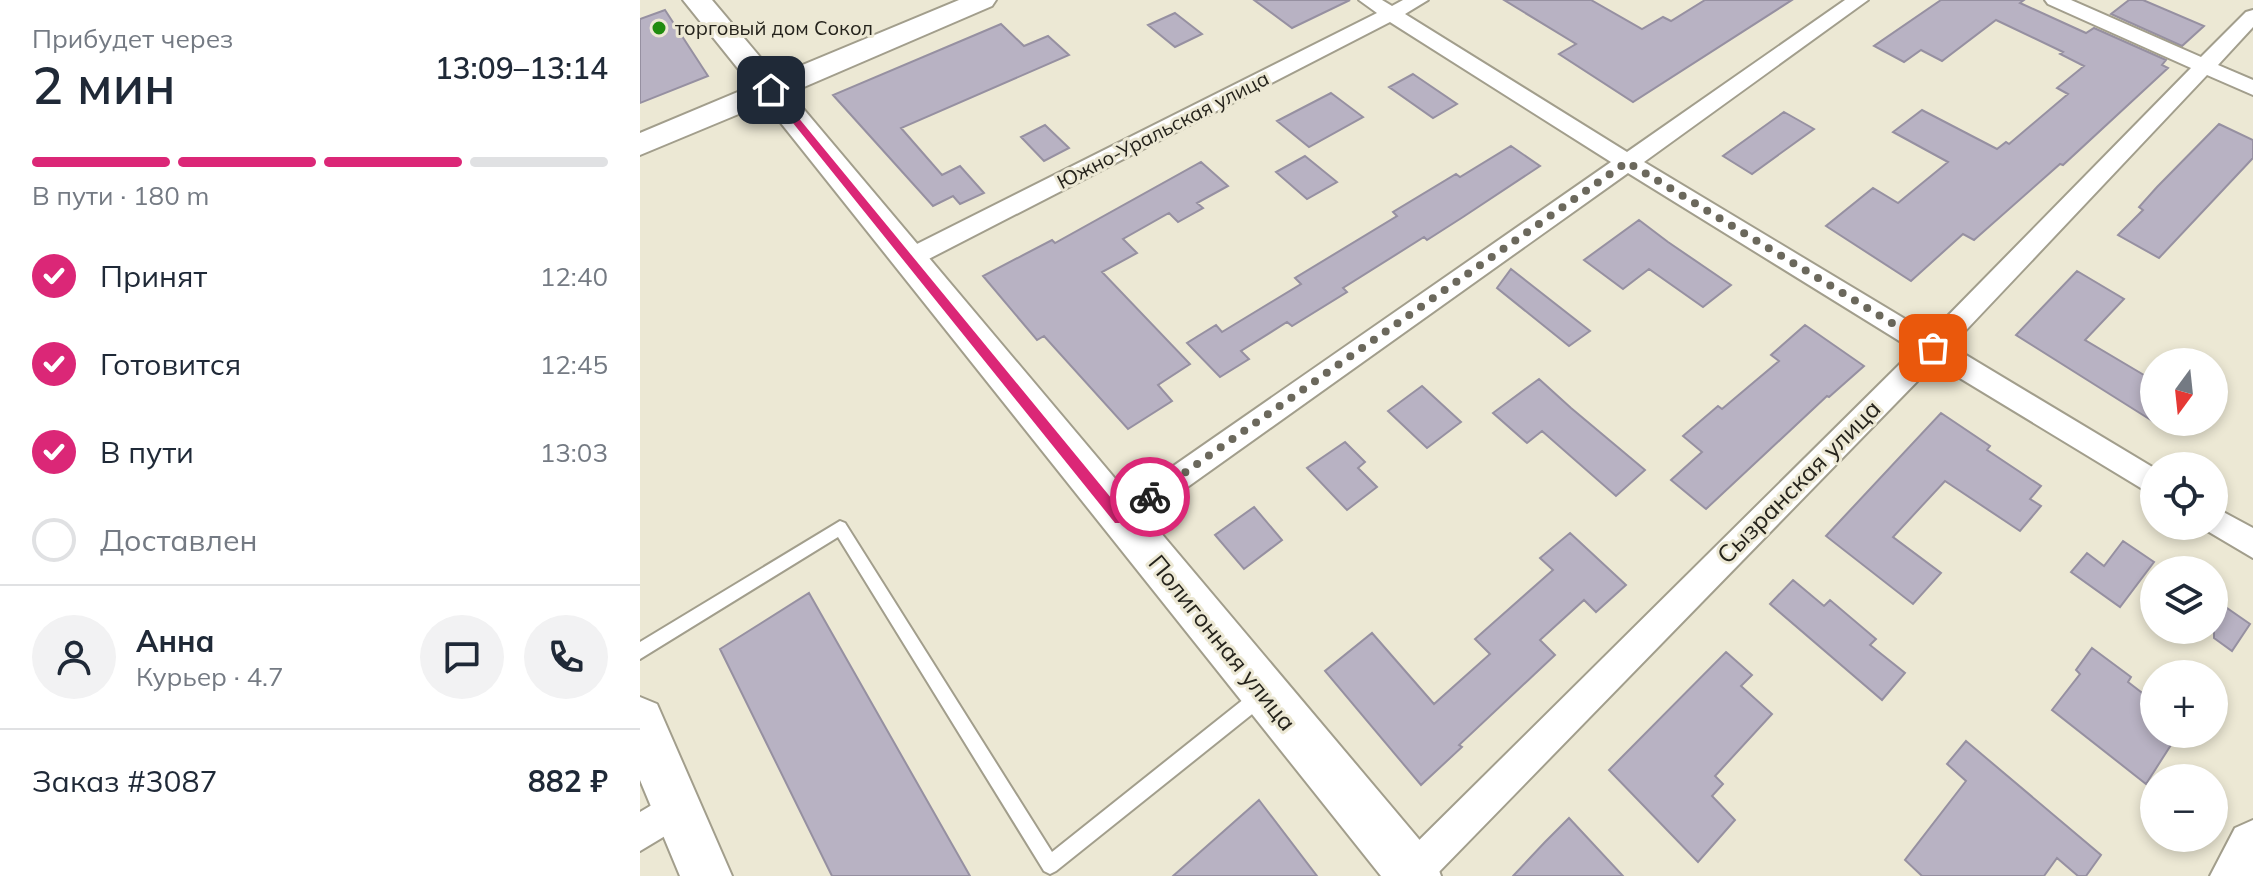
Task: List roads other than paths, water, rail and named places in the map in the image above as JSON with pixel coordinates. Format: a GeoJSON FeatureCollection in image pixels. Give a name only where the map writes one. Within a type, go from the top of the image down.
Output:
{"type":"FeatureCollection","features":[{"type":"Feature","properties":{"kind":"main road","name":"Полигонная улица"},"geometry":{"type":"LineString","coordinates":[[697,0],[1412,875]]}},
{"type":"Feature","properties":{"kind":"main road"},"geometry":{"type":"LineString","coordinates":[[640,145],[982,0]]}},
{"type":"Feature","properties":{"kind":"main road"},"geometry":{"type":"LineString","coordinates":[[640,721],[658,821],[706,876]]}},
{"type":"Feature","properties":{"kind":"main road"},"geometry":{"type":"LineString","coordinates":[[2236,876],[2253,846]]}},
{"type":"Feature","properties":{"kind":"street"},"geometry":{"type":"LineString","coordinates":[[1369,0],[1627,162],[2140,474]]}},
{"type":"Feature","properties":{"kind":"street","name":"Южно-Уральская улица"},"geometry":{"type":"LineString","coordinates":[[908,259],[1418,0]]}},
{"type":"Feature","properties":{"kind":"street"},"geometry":{"type":"LineString","coordinates":[[1120,519],[1858,0]]}},
{"type":"Feature","properties":{"kind":"street"},"geometry":{"type":"LineString","coordinates":[[2055,0],[2253,88]]}},
{"type":"Feature","properties":{"kind":"street","name":"Сызранская улица"},"geometry":{"type":"LineString","coordinates":[[1412,875],[1933,348],[2253,16]]}},
{"type":"Feature","properties":{"kind":"street"},"geometry":{"type":"LineString","coordinates":[[2228,529],[2253,544]]}},
{"type":"Feature","properties":{"kind":"lane"},"geometry":{"type":"LineString","coordinates":[[640,651],[840,528],[1050,865],[1263,694]]}},
{"type":"Feature","properties":{"kind":"place","name":"торговый дом Сокол"},"geometry":{"type":"Point","coordinates":[659,28]}}]}
